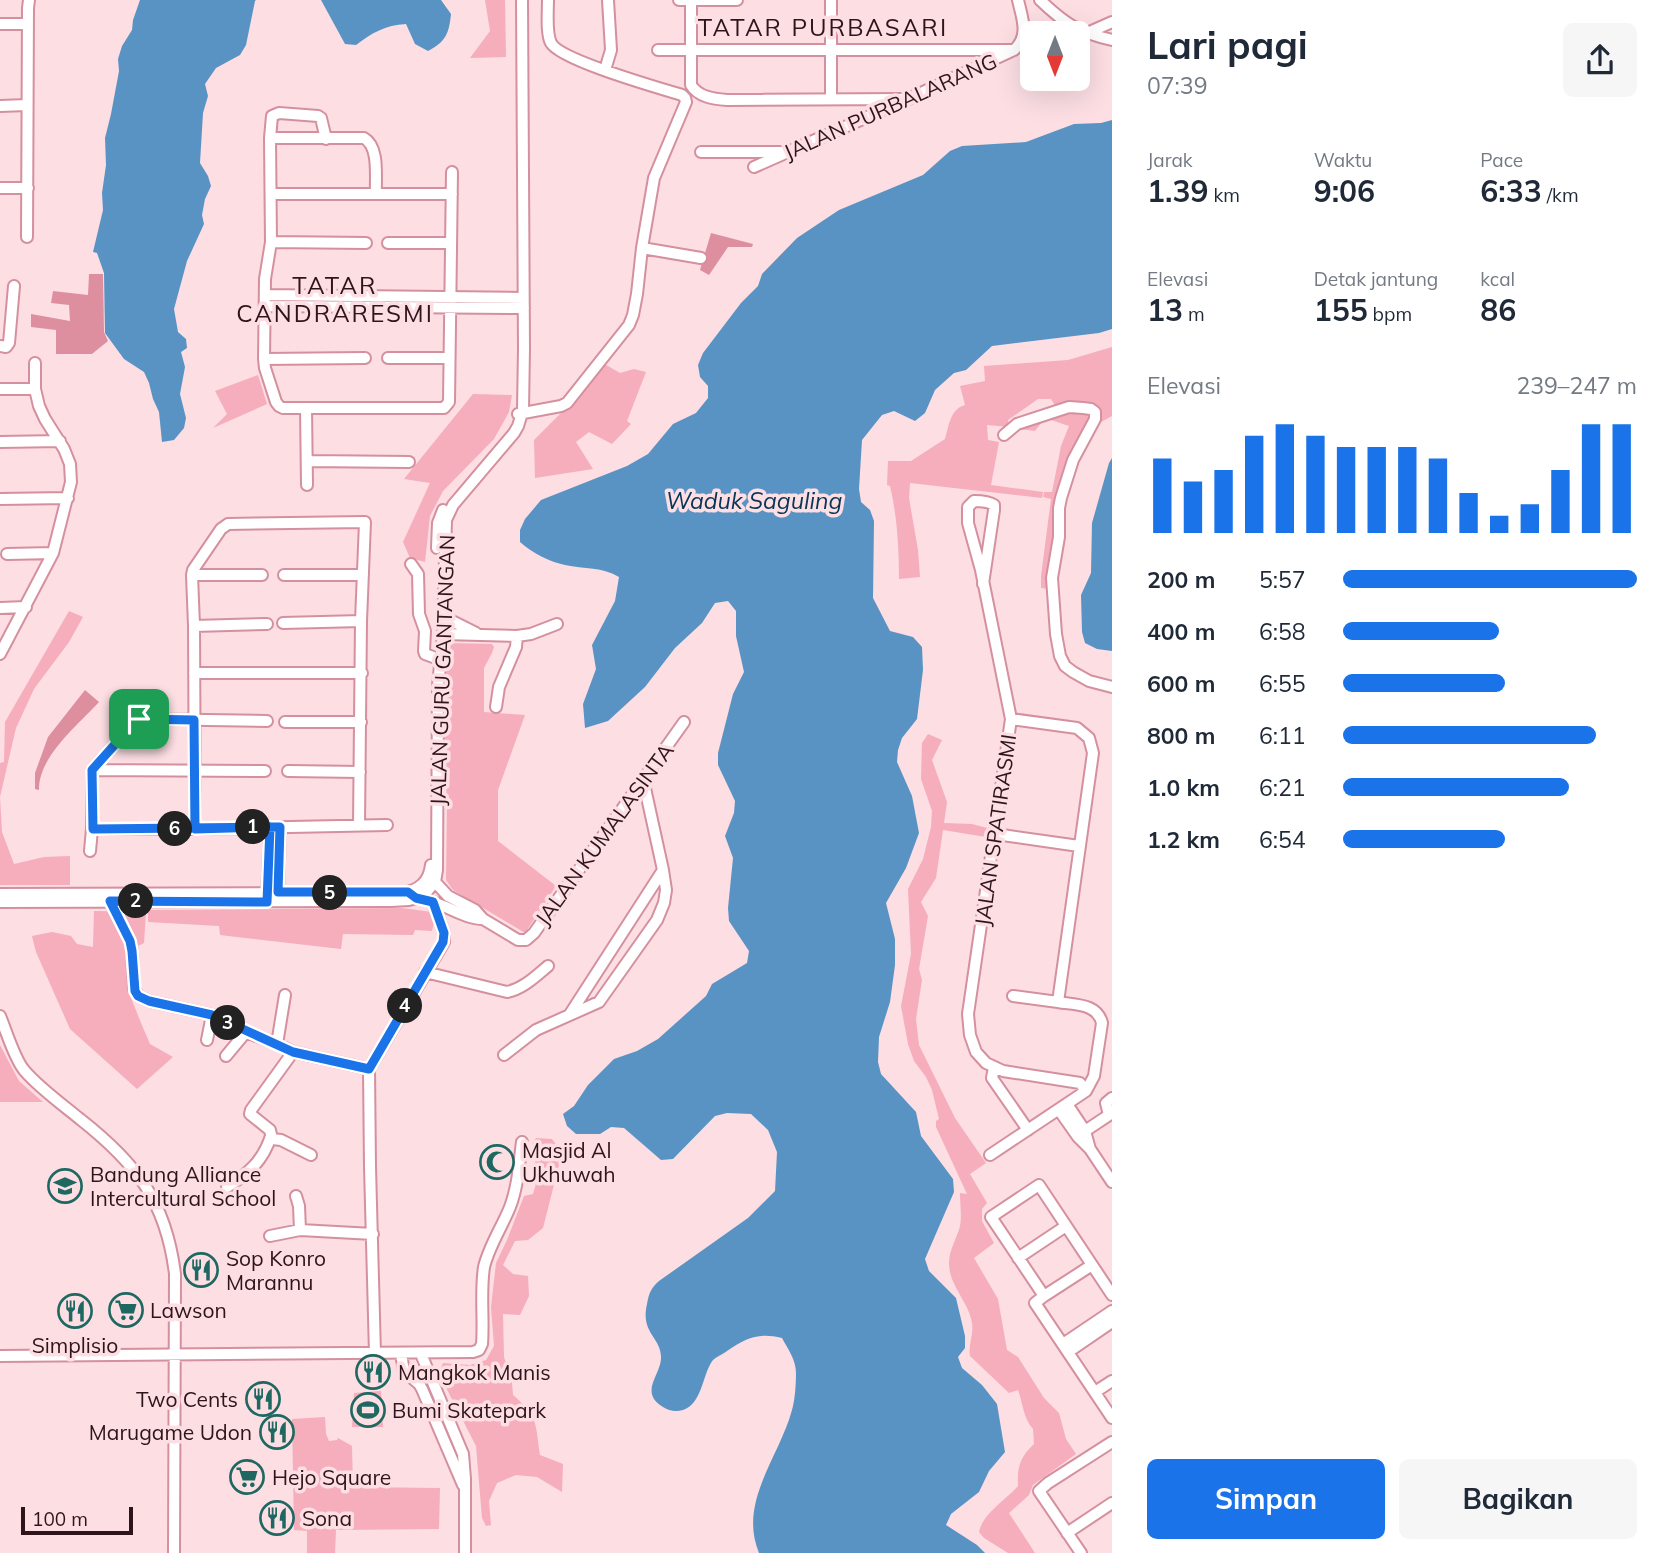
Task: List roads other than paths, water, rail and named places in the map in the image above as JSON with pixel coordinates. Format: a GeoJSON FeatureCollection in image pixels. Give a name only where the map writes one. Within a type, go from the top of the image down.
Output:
{"type":"FeatureCollection","features":[{"type":"Feature","properties":{"kind":"street"},"geometry":{"type":"LineString","coordinates":[[27,237],[29,0]]}},
{"type":"Feature","properties":{"kind":"street","name":"JALAN GURU GANTANGAN"},"geometry":{"type":"LineString","coordinates":[[515,0],[520,303]]}},
{"type":"Feature","properties":{"kind":"street","name":"JALAN GURU GANTANGAN"},"geometry":{"type":"LineString","coordinates":[[431,880],[437,870],[438,687],[444,617],[446,520],[453,505],[514,433],[519,414],[522,0]]}},
{"type":"Feature","properties":{"kind":"street"},"geometry":{"type":"LineString","coordinates":[[519,414],[567,404],[634,315],[654,178],[686,102],[682,95],[559,52],[549,40],[548,0]]}},
{"type":"Feature","properties":{"kind":"street"},"geometry":{"type":"LineString","coordinates":[[605,70],[611,50],[608,0]]}},
{"type":"Feature","properties":{"kind":"street"},"geometry":{"type":"LineString","coordinates":[[679,0],[737,0]]}},
{"type":"Feature","properties":{"kind":"street"},"geometry":{"type":"LineString","coordinates":[[691,0],[691,85],[695,91],[715,99],[908,99]]}},
{"type":"Feature","properties":{"kind":"street"},"geometry":{"type":"LineString","coordinates":[[831,0],[831,99]]}},
{"type":"Feature","properties":{"kind":"street","name":"JALAN PURBALARANG"},"geometry":{"type":"LineString","coordinates":[[754,167],[1014,50],[1020,46],[1024,36],[1018,0]]}},
{"type":"Feature","properties":{"kind":"street"},"geometry":{"type":"LineString","coordinates":[[1040,0],[1065,21]]}},
{"type":"Feature","properties":{"kind":"street"},"geometry":{"type":"LineString","coordinates":[[1090,32],[1112,22]]}},
{"type":"Feature","properties":{"kind":"street"},"geometry":{"type":"LineString","coordinates":[[0,24],[28,24]]}},
{"type":"Feature","properties":{"kind":"street"},"geometry":{"type":"LineString","coordinates":[[1090,35],[1112,40]]}},
{"type":"Feature","properties":{"kind":"street"},"geometry":{"type":"LineString","coordinates":[[658,50],[1014,50]]}},
{"type":"Feature","properties":{"kind":"street"},"geometry":{"type":"LineString","coordinates":[[0,106],[27,106]]}},
{"type":"Feature","properties":{"kind":"street"},"geometry":{"type":"LineString","coordinates":[[326,139],[321,118],[279,113],[272,116],[271,243],[265,279],[264,359],[276,402],[283,408],[447,406],[452,172]]}},
{"type":"Feature","properties":{"kind":"street"},"geometry":{"type":"LineString","coordinates":[[270,138],[364,138],[369,141],[374,152],[376,194]]}},
{"type":"Feature","properties":{"kind":"street"},"geometry":{"type":"LineString","coordinates":[[701,152],[788,152]]}},
{"type":"Feature","properties":{"kind":"street"},"geometry":{"type":"LineString","coordinates":[[0,188],[28,188]]}},
{"type":"Feature","properties":{"kind":"street"},"geometry":{"type":"LineString","coordinates":[[271,194],[452,194]]}},
{"type":"Feature","properties":{"kind":"street"},"geometry":{"type":"LineString","coordinates":[[271,243],[366,243]]}},
{"type":"Feature","properties":{"kind":"street"},"geometry":{"type":"LineString","coordinates":[[388,243],[451,243]]}},
{"type":"Feature","properties":{"kind":"street"},"geometry":{"type":"LineString","coordinates":[[642,248],[701,258]]}},
{"type":"Feature","properties":{"kind":"street"},"geometry":{"type":"LineString","coordinates":[[0,346],[6,347],[9,343],[14,286]]}},
{"type":"Feature","properties":{"kind":"street"},"geometry":{"type":"LineString","coordinates":[[265,300],[520,303]]}},
{"type":"Feature","properties":{"kind":"street"},"geometry":{"type":"LineString","coordinates":[[264,359],[365,358]]}},
{"type":"Feature","properties":{"kind":"street"},"geometry":{"type":"LineString","coordinates":[[388,358],[449,358]]}},
{"type":"Feature","properties":{"kind":"street"},"geometry":{"type":"LineString","coordinates":[[0,654],[53,553],[71,482],[69,464],[60,441],[39,406],[35,389],[35,363]]}},
{"type":"Feature","properties":{"kind":"street"},"geometry":{"type":"LineString","coordinates":[[0,389],[35,389]]}},
{"type":"Feature","properties":{"kind":"street"},"geometry":{"type":"LineString","coordinates":[[1004,435],[1017,424],[1069,407],[1091,409],[1095,412],[1095,419],[1073,460],[1061,498],[1059,537],[1052,578],[1056,634],[1060,656],[1065,666],[1089,681],[1112,687]]}},
{"type":"Feature","properties":{"kind":"street"},"geometry":{"type":"LineString","coordinates":[[306,408],[307,485]]}},
{"type":"Feature","properties":{"kind":"street","name":"JALAN GURU GANTANGAN"},"geometry":{"type":"LineString","coordinates":[[431,880],[431,709],[437,626],[438,530],[441,514],[519,414]]}},
{"type":"Feature","properties":{"kind":"street"},"geometry":{"type":"LineString","coordinates":[[0,442],[60,441]]}},
{"type":"Feature","properties":{"kind":"street"},"geometry":{"type":"LineString","coordinates":[[307,461],[409,462]]}},
{"type":"Feature","properties":{"kind":"street"},"geometry":{"type":"LineString","coordinates":[[0,499],[68,498]]}},
{"type":"Feature","properties":{"kind":"street","name":"JALAN SPATIRASMI"},"geometry":{"type":"LineString","coordinates":[[983,584],[994,505],[974,501],[968,507],[968,523],[1011,719],[968,1014],[970,1035],[976,1052],[994,1067],[992,1077],[1028,1130]]}},
{"type":"Feature","properties":{"kind":"street"},"geometry":{"type":"LineString","coordinates":[[195,829],[192,575],[221,529],[228,524],[365,522],[359,825]]}},
{"type":"Feature","properties":{"kind":"street"},"geometry":{"type":"LineString","coordinates":[[7,554],[53,553]]}},
{"type":"Feature","properties":{"kind":"street"},"geometry":{"type":"LineString","coordinates":[[411,564],[418,574],[419,614],[425,631],[424,651],[433,657]]}},
{"type":"Feature","properties":{"kind":"street"},"geometry":{"type":"LineString","coordinates":[[192,575],[262,575]]}},
{"type":"Feature","properties":{"kind":"street"},"geometry":{"type":"LineString","coordinates":[[284,575],[363,575]]}},
{"type":"Feature","properties":{"kind":"street"},"geometry":{"type":"LineString","coordinates":[[0,608],[26,607]]}},
{"type":"Feature","properties":{"kind":"street"},"geometry":{"type":"LineString","coordinates":[[444,617],[479,634]]}},
{"type":"Feature","properties":{"kind":"street"},"geometry":{"type":"LineString","coordinates":[[283,624],[361,621]]}},
{"type":"Feature","properties":{"kind":"street"},"geometry":{"type":"LineString","coordinates":[[194,626],[267,624]]}},
{"type":"Feature","properties":{"kind":"street"},"geometry":{"type":"LineString","coordinates":[[443,634],[517,636],[531,634],[557,624]]}},
{"type":"Feature","properties":{"kind":"street"},"geometry":{"type":"LineString","coordinates":[[496,707],[499,687],[516,647],[517,636]]}},
{"type":"Feature","properties":{"kind":"street"},"geometry":{"type":"LineString","coordinates":[[194,673],[362,673]]}},
{"type":"Feature","properties":{"kind":"street"},"geometry":{"type":"LineString","coordinates":[[1011,719],[1077,728],[1089,738],[1093,753],[1058,1002]]}},
{"type":"Feature","properties":{"kind":"street"},"geometry":{"type":"LineString","coordinates":[[90,851],[93,829],[92,770],[136,721],[267,721]]}},
{"type":"Feature","properties":{"kind":"street"},"geometry":{"type":"LineString","coordinates":[[285,722],[361,722]]}},
{"type":"Feature","properties":{"kind":"street","name":"JALAN KUMALASINTA"},"geometry":{"type":"LineString","coordinates":[[483,919],[518,940],[527,940],[684,722]]}},
{"type":"Feature","properties":{"kind":"street"},"geometry":{"type":"LineString","coordinates":[[92,770],[265,771]]}},
{"type":"Feature","properties":{"kind":"street"},"geometry":{"type":"LineString","coordinates":[[288,771],[360,772]]}},
{"type":"Feature","properties":{"kind":"street"},"geometry":{"type":"LineString","coordinates":[[504,1055],[536,1030],[599,1002],[657,919],[666,890],[643,779]]}},
{"type":"Feature","properties":{"kind":"street"},"geometry":{"type":"LineString","coordinates":[[93,829],[387,825]]}},
{"type":"Feature","properties":{"kind":"street"},"geometry":{"type":"LineString","coordinates":[[273,897],[275,827]]}},
{"type":"Feature","properties":{"kind":"street"},"geometry":{"type":"LineString","coordinates":[[995,834],[1079,846]]}},
{"type":"Feature","properties":{"kind":"street"},"geometry":{"type":"LineString","coordinates":[[570,1014],[663,870]]}},
{"type":"Feature","properties":{"kind":"street"},"geometry":{"type":"LineString","coordinates":[[412,895],[431,880],[448,896],[475,910],[483,919]]}},
{"type":"Feature","properties":{"kind":"street"},"geometry":{"type":"LineString","coordinates":[[0,894],[273,897]]}},
{"type":"Feature","properties":{"kind":"street"},"geometry":{"type":"LineString","coordinates":[[0,902],[412,895],[451,908],[470,918],[483,919]]}},
{"type":"Feature","properties":{"kind":"street"},"geometry":{"type":"LineString","coordinates":[[110,901],[130,941],[134,988],[138,996],[149,1001],[212,1015],[293,1052],[369,1069]]}},
{"type":"Feature","properties":{"kind":"street"},"geometry":{"type":"LineString","coordinates":[[375,1354],[369,1069],[445,936],[433,902]]}},
{"type":"Feature","properties":{"kind":"street"},"geometry":{"type":"LineString","coordinates":[[425,972],[508,992],[524,985],[548,966]]}},
{"type":"Feature","properties":{"kind":"street"},"geometry":{"type":"LineString","coordinates":[[277,1044],[285,995]]}},
{"type":"Feature","properties":{"kind":"street"},"geometry":{"type":"LineString","coordinates":[[990,1155],[1086,1091],[1094,1076],[1102,1023],[1100,1014],[1092,1008],[1013,996]]}},
{"type":"Feature","properties":{"kind":"street"},"geometry":{"type":"LineString","coordinates":[[207,1040],[212,1015]]}},
{"type":"Feature","properties":{"kind":"street"},"geometry":{"type":"LineString","coordinates":[[0,1016],[24,1071],[126,1160],[151,1193],[163,1219],[175,1274],[174,1553]]}},
{"type":"Feature","properties":{"kind":"street"},"geometry":{"type":"LineString","coordinates":[[226,1056],[246,1032]]}},
{"type":"Feature","properties":{"kind":"street"},"geometry":{"type":"LineString","coordinates":[[227,1187],[243,1177],[263,1155],[271,1136],[270,1130],[250,1113],[293,1052]]}},
{"type":"Feature","properties":{"kind":"street"},"geometry":{"type":"LineString","coordinates":[[994,1067],[1003,1071],[1080,1083],[1086,1091]]}},
{"type":"Feature","properties":{"kind":"street"},"geometry":{"type":"LineString","coordinates":[[1085,1131],[1109,1115],[1106,1103],[1112,1098]]}},
{"type":"Feature","properties":{"kind":"street"},"geometry":{"type":"LineString","coordinates":[[1063,1107],[1085,1131],[1090,1149]]}},
{"type":"Feature","properties":{"kind":"street"},"geometry":{"type":"LineString","coordinates":[[1063,1107],[1078,1137],[1090,1149],[1112,1182]]}},
{"type":"Feature","properties":{"kind":"street"},"geometry":{"type":"LineString","coordinates":[[271,1136],[274,1140],[281,1140],[311,1155]]}},
{"type":"Feature","properties":{"kind":"street"},"geometry":{"type":"LineString","coordinates":[[0,1356],[421,1354],[479,1350],[482,1344],[482,1286],[485,1266],[490,1248],[515,1192],[522,1142]]}},
{"type":"Feature","properties":{"kind":"street"},"geometry":{"type":"LineString","coordinates":[[1044,1296],[991,1217],[1039,1185],[1112,1295]]}},
{"type":"Feature","properties":{"kind":"street"},"geometry":{"type":"LineString","coordinates":[[296,1196],[300,1230]]}},
{"type":"Feature","properties":{"kind":"street"},"geometry":{"type":"LineString","coordinates":[[1018,1258],[1066,1226]]}},
{"type":"Feature","properties":{"kind":"street"},"geometry":{"type":"LineString","coordinates":[[270,1236],[300,1230],[373,1234]]}},
{"type":"Feature","properties":{"kind":"street"},"geometry":{"type":"LineString","coordinates":[[1092,1265],[1035,1303],[1112,1418]]}},
{"type":"Feature","properties":{"kind":"street"},"geometry":{"type":"LineString","coordinates":[[1065,1348],[1112,1311]]}},
{"type":"Feature","properties":{"kind":"street"},"geometry":{"type":"LineString","coordinates":[[1065,1348],[1112,1322]]}},
{"type":"Feature","properties":{"kind":"street"},"geometry":{"type":"LineString","coordinates":[[401,1354],[404,1371],[422,1389],[464,1488]]}},
{"type":"Feature","properties":{"kind":"street"},"geometry":{"type":"LineString","coordinates":[[421,1354],[463,1454],[465,1553]]}},
{"type":"Feature","properties":{"kind":"street"},"geometry":{"type":"LineString","coordinates":[[1095,1392],[1112,1381]]}},
{"type":"Feature","properties":{"kind":"street"},"geometry":{"type":"LineString","coordinates":[[1081,1553],[1039,1491],[1112,1442]]}},
{"type":"Feature","properties":{"kind":"street"},"geometry":{"type":"LineString","coordinates":[[1067,1533],[1112,1503]]}},
{"type":"Feature","properties":{"kind":"water"},"geometry":{"type":"Polygon","coordinates":[[[140,0],[256,0],[246,45],[240,55],[216,68],[205,84],[208,96],[203,113],[200,163],[211,186],[202,215],[204,224],[187,261],[174,309],[178,332],[186,339],[187,348],[181,352],[185,367],[180,394],[186,418],[184,428],[174,440],[162,442],[159,412],[144,372],[124,359],[105,333],[104,273],[97,253],[93,252],[103,210],[105,138],[119,71],[118,59],[132,30],[140,0]]]}},
{"type":"Feature","properties":{"kind":"water"},"geometry":{"type":"Polygon","coordinates":[[[321,0],[441,0],[451,14],[448,32],[443,40],[428,51],[415,44],[406,24],[379,30],[356,45],[345,44],[321,0]]]}},
{"type":"Feature","properties":{"kind":"water","name":"Waduk Saguling"},"geometry":{"type":"Polygon","coordinates":[[[1112,120],[1112,329],[1099,333],[992,346],[966,370],[954,373],[935,390],[925,413],[915,421],[894,411],[882,415],[862,440],[859,489],[861,502],[870,510],[874,521],[873,598],[890,631],[913,637],[922,647],[923,670],[917,719],[902,738],[898,750],[897,762],[912,796],[919,833],[906,868],[886,903],[895,939],[895,965],[890,1002],[879,1037],[878,1062],[881,1074],[916,1112],[921,1136],[953,1179],[954,1192],[925,1259],[929,1271],[956,1298],[965,1336],[965,1348],[958,1357],[962,1368],[982,1385],[997,1404],[1005,1452],[989,1471],[979,1492],[951,1514],[946,1525],[985,1553],[759,1553],[753,1516],[763,1480],[793,1406],[796,1373],[791,1355],[782,1338],[760,1336],[747,1340],[713,1360],[695,1401],[690,1406],[680,1411],[670,1410],[652,1396],[661,1359],[658,1345],[646,1322],[646,1314],[652,1288],[656,1284],[748,1218],[775,1191],[777,1152],[768,1130],[751,1114],[727,1113],[715,1116],[673,1159],[661,1160],[624,1128],[611,1127],[600,1134],[576,1134],[567,1126],[563,1114],[574,1106],[588,1085],[614,1059],[637,1051],[658,1039],[706,996],[712,984],[747,963],[749,951],[729,921],[733,858],[725,836],[734,813],[735,801],[718,765],[718,753],[733,694],[744,672],[736,636],[736,611],[728,601],[715,603],[702,623],[675,648],[645,687],[608,721],[585,728],[583,704],[596,669],[592,645],[615,601],[619,577],[600,570],[559,564],[541,557],[520,542],[520,530],[525,519],[541,500],[627,466],[648,454],[673,424],[696,413],[708,398],[708,386],[700,377],[698,365],[703,353],[741,303],[758,286],[762,274],[797,238],[839,210],[923,175],[950,151],[962,146],[1026,142],[1074,124],[1112,120]]]}},
{"type":"Feature","properties":{"kind":"water"},"geometry":{"type":"Polygon","coordinates":[[[1112,458],[1112,651],[1097,649],[1085,643],[1081,595],[1091,573],[1092,523],[1112,458]]]}},
{"type":"Feature","properties":{"kind":"place","name":"Masjid Al Ukhuwah"},"geometry":{"type":"Point","coordinates":[497,1162]}},
{"type":"Feature","properties":{"kind":"place","name":"Bandung Alliance Intercultural School"},"geometry":{"type":"Point","coordinates":[65,1186]}},
{"type":"Feature","properties":{"kind":"place","name":"Sop Konro Marannu"},"geometry":{"type":"Point","coordinates":[201,1270]}},
{"type":"Feature","properties":{"kind":"place","name":"Lawson"},"geometry":{"type":"Point","coordinates":[126,1310]}},
{"type":"Feature","properties":{"kind":"place","name":"Simplisio"},"geometry":{"type":"Point","coordinates":[75,1311]}},
{"type":"Feature","properties":{"kind":"place","name":"Mangkok Manis"},"geometry":{"type":"Point","coordinates":[373,1372]}},
{"type":"Feature","properties":{"kind":"place","name":"Two Cents"},"geometry":{"type":"Point","coordinates":[263,1399]}},
{"type":"Feature","properties":{"kind":"place","name":"Bumi Skatepark"},"geometry":{"type":"Point","coordinates":[368,1410]}},
{"type":"Feature","properties":{"kind":"place","name":"Marugame Udon"},"geometry":{"type":"Point","coordinates":[277,1432]}},
{"type":"Feature","properties":{"kind":"place","name":"Hejo Square"},"geometry":{"type":"Point","coordinates":[247,1477]}},
{"type":"Feature","properties":{"kind":"place","name":"Sona"},"geometry":{"type":"Point","coordinates":[277,1518]}},
{"type":"Feature","properties":{"kind":"district","name":"TATAR PURBASARI"},"geometry":{"type":"Point","coordinates":[823,27]}},
{"type":"Feature","properties":{"kind":"district","name":"TATAR CANDRARESMI"},"geometry":{"type":"Point","coordinates":[335,299]}}]}
